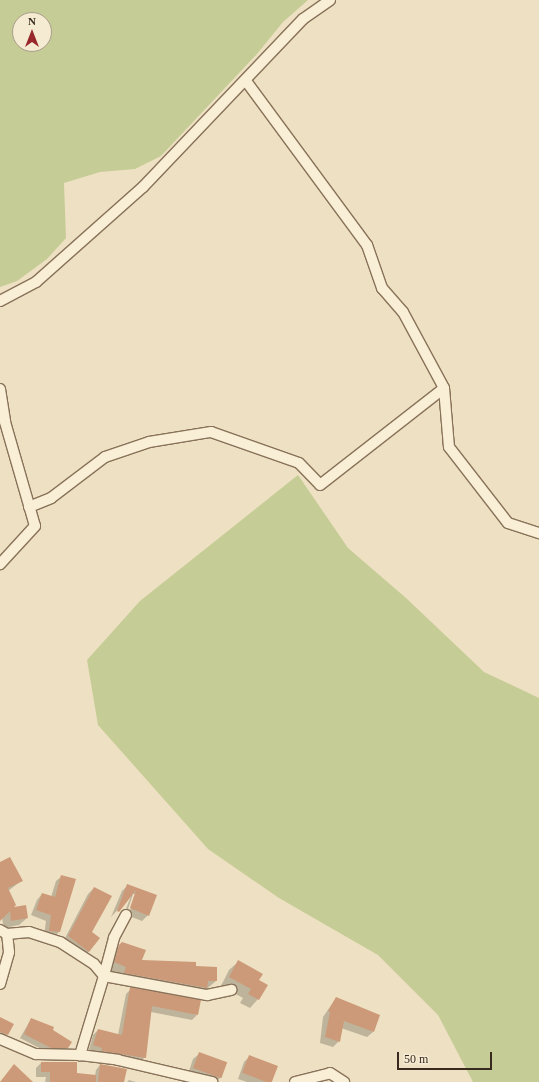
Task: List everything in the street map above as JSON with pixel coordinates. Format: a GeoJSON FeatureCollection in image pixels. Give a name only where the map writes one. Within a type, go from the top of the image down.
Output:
{"type":"FeatureCollection","features":[{"type":"Feature","properties":{"kind":"street"},"geometry":{"type":"LineString","coordinates":[[0,301],[36,282],[143,187],[246,81],[303,19],[330,0]]}},
{"type":"Feature","properties":{"kind":"street"},"geometry":{"type":"LineString","coordinates":[[246,81],[367,245],[382,288],[403,312],[444,388],[449,447],[508,523],[539,533]]}},
{"type":"Feature","properties":{"kind":"street"},"geometry":{"type":"LineString","coordinates":[[30,507],[51,498],[105,457],[149,442],[211,432],[299,463],[320,485],[444,388]]}},
{"type":"Feature","properties":{"kind":"street"},"geometry":{"type":"LineString","coordinates":[[0,389],[5,422],[35,526],[0,564]]}},
{"type":"Feature","properties":{"kind":"street"},"geometry":{"type":"LineString","coordinates":[[80,1055],[114,938],[126,915]]}},
{"type":"Feature","properties":{"kind":"street"},"geometry":{"type":"LineString","coordinates":[[0,984],[9,952],[3,932],[29,932],[60,942],[94,964],[104,976],[207,995],[231,990]]}},
{"type":"Feature","properties":{"kind":"street"},"geometry":{"type":"LineString","coordinates":[[1,1043],[36,1054],[80,1055],[118,1060],[212,1082]]}},
{"type":"Feature","properties":{"kind":"street"},"geometry":{"type":"LineString","coordinates":[[295,1082],[330,1074],[344,1082]]}},
{"type":"Feature","properties":{"kind":"green space"},"geometry":{"type":"Polygon","coordinates":[[[0,0],[308,0],[283,22],[257,54],[161,156],[135,169],[100,172],[64,183],[66,238],[47,259],[17,281],[0,287],[0,0]]]}},
{"type":"Feature","properties":{"kind":"green space"},"geometry":{"type":"Polygon","coordinates":[[[298,475],[348,548],[406,598],[484,672],[539,698],[539,1082],[473,1082],[438,1015],[378,955],[279,898],[208,849],[98,725],[87,660],[140,601],[298,475]]]}},
{"type":"Feature","properties":{"kind":"building"},"geometry":{"type":"Polygon","coordinates":[[[10,857],[23,881],[8,888],[16,905],[14,907],[26,905],[28,918],[11,921],[10,911],[0,921],[0,862],[10,857]]]}},
{"type":"Feature","properties":{"kind":"building"},"geometry":{"type":"Polygon","coordinates":[[[61,875],[76,879],[60,932],[49,931],[51,915],[36,910],[42,893],[55,897],[61,875]]]}},
{"type":"Feature","properties":{"kind":"building"},"geometry":{"type":"Polygon","coordinates":[[[127,884],[157,895],[149,916],[130,908],[136,890],[119,912],[117,911],[127,884]]]}},
{"type":"Feature","properties":{"kind":"building"},"geometry":{"type":"Polygon","coordinates":[[[94,887],[112,896],[92,932],[100,938],[89,952],[68,936],[94,887]]]}},
{"type":"Feature","properties":{"kind":"building"},"geometry":{"type":"Polygon","coordinates":[[[122,942],[146,950],[142,960],[196,962],[196,966],[217,967],[217,981],[208,981],[207,988],[124,973],[126,967],[114,962],[119,945],[122,942]]]}},
{"type":"Feature","properties":{"kind":"building"},"geometry":{"type":"Polygon","coordinates":[[[238,960],[263,974],[259,980],[268,985],[259,1000],[248,994],[251,989],[229,977],[238,960]]]}},
{"type":"Feature","properties":{"kind":"building"},"geometry":{"type":"Polygon","coordinates":[[[130,987],[201,1000],[198,1015],[152,1006],[146,1058],[102,1051],[102,1048],[93,1045],[98,1029],[122,1035],[130,987]]]}},
{"type":"Feature","properties":{"kind":"building"},"geometry":{"type":"Polygon","coordinates":[[[336,997],[380,1015],[374,1032],[344,1021],[340,1042],[325,1037],[330,1012],[328,1011],[336,997]]]}},
{"type":"Feature","properties":{"kind":"building"},"geometry":{"type":"Polygon","coordinates":[[[0,1017],[14,1024],[8,1035],[0,1032],[0,1017]]]}},
{"type":"Feature","properties":{"kind":"building"},"geometry":{"type":"Polygon","coordinates":[[[31,1018],[54,1027],[53,1030],[72,1042],[68,1048],[51,1048],[24,1034],[31,1018]]]}},
{"type":"Feature","properties":{"kind":"building"},"geometry":{"type":"Polygon","coordinates":[[[199,1052],[227,1062],[221,1078],[193,1068],[199,1052]]]}},
{"type":"Feature","properties":{"kind":"building"},"geometry":{"type":"Polygon","coordinates":[[[249,1055],[278,1066],[272,1082],[266,1082],[242,1073],[249,1055]]]}},
{"type":"Feature","properties":{"kind":"building"},"geometry":{"type":"Polygon","coordinates":[[[41,1062],[77,1062],[77,1073],[96,1075],[96,1082],[50,1082],[50,1072],[41,1072],[41,1062]]]}},
{"type":"Feature","properties":{"kind":"building"},"geometry":{"type":"Polygon","coordinates":[[[14,1064],[33,1082],[0,1082],[14,1064]]]}},
{"type":"Feature","properties":{"kind":"building"},"geometry":{"type":"Polygon","coordinates":[[[100,1064],[127,1069],[124,1082],[98,1082],[100,1064]]]}}]}
